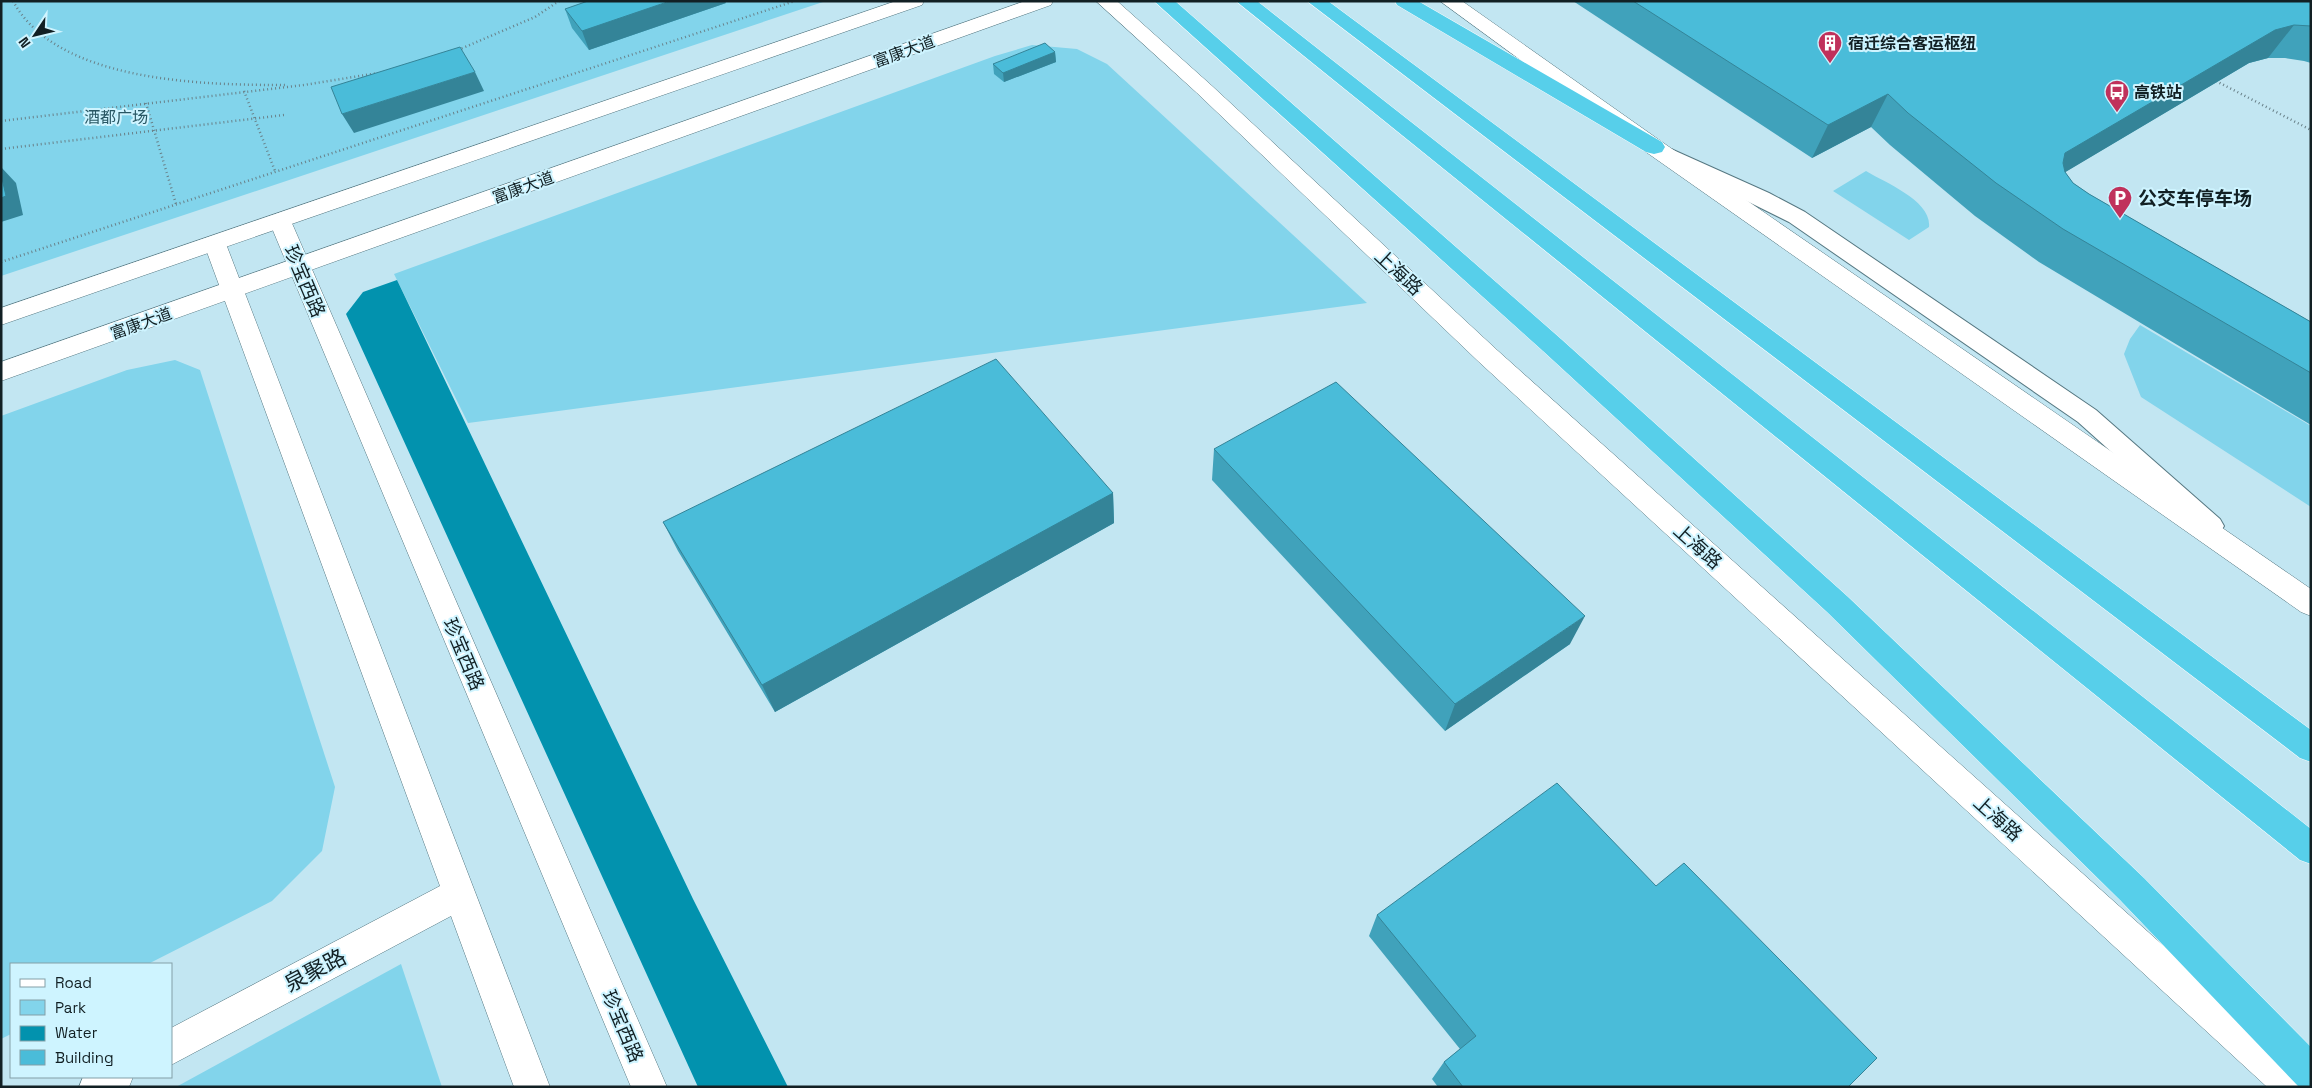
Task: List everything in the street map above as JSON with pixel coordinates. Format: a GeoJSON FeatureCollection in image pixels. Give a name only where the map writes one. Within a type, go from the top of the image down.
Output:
{"type":"FeatureCollection","features":[{"type":"Feature","properties":{"kind":"highway"},"geometry":{"type":"LineString","coordinates":[[1163,1],[1552,345],[1837,604],[2132,889],[2311,1073]]}},
{"type":"Feature","properties":{"kind":"highway"},"geometry":{"type":"LineString","coordinates":[[1246,1],[2311,849]]}},
{"type":"Feature","properties":{"kind":"highway"},"geometry":{"type":"LineString","coordinates":[[1316,1],[2311,748]]}},
{"type":"Feature","properties":{"kind":"highway"},"geometry":{"type":"LineString","coordinates":[[1404,1],[1654,147]]}},
{"type":"Feature","properties":{"kind":"highway"},"geometry":{"type":"LineString","coordinates":[[2132,889],[2311,1048]]}},
{"type":"Feature","properties":{"kind":"street"},"geometry":{"type":"LineString","coordinates":[[1,317],[915,1]]}},
{"type":"Feature","properties":{"kind":"street","name":"富康大道"},"geometry":{"type":"LineString","coordinates":[[1,372],[1044,1]]}},
{"type":"Feature","properties":{"kind":"street","name":"上海路"},"geometry":{"type":"LineString","coordinates":[[1105,1],[1204,89],[1488,356],[2294,1087]]}},
{"type":"Feature","properties":{"kind":"street"},"geometry":{"type":"LineString","coordinates":[[1449,1],[1654,147],[2311,604]]}},
{"type":"Feature","properties":{"kind":"street","name":"珍宝西路"},"geometry":{"type":"LineString","coordinates":[[280,221],[649,1087]]}},
{"type":"Feature","properties":{"kind":"street"},"geometry":{"type":"LineString","coordinates":[[215,244],[532,1087]]}},
{"type":"Feature","properties":{"kind":"street"},"geometry":{"type":"LineString","coordinates":[[2262,570],[2311,596]]}},
{"type":"Feature","properties":{"kind":"street","name":"泉聚路"},"geometry":{"type":"LineString","coordinates":[[172,1046],[459,894]]}},
{"type":"Feature","properties":{"kind":"street"},"geometry":{"type":"LineString","coordinates":[[2260,1056],[2298,1087]]}},
{"type":"Feature","properties":{"kind":"street"},"geometry":{"type":"LineString","coordinates":[[96,1087],[113,1078]]}},
{"type":"Feature","properties":{"kind":"path"},"geometry":{"type":"LineString","coordinates":[[13,1],[17,10],[46,38],[87,60],[142,78],[194,84],[304,85]]}},
{"type":"Feature","properties":{"kind":"path"},"geometry":{"type":"LineString","coordinates":[[456,50],[535,16],[559,1]]}},
{"type":"Feature","properties":{"kind":"path"},"geometry":{"type":"LineString","coordinates":[[1,262],[795,1]]}},
{"type":"Feature","properties":{"kind":"path"},"geometry":{"type":"LineString","coordinates":[[1,121],[146,102],[304,85],[386,71]]}},
{"type":"Feature","properties":{"kind":"path"},"geometry":{"type":"LineString","coordinates":[[2216,81],[2311,130]]}},
{"type":"Feature","properties":{"kind":"path"},"geometry":{"type":"LineString","coordinates":[[244,91],[275,172]]}},
{"type":"Feature","properties":{"kind":"path"},"geometry":{"type":"LineString","coordinates":[[146,102],[176,204]]}},
{"type":"Feature","properties":{"kind":"path"},"geometry":{"type":"LineString","coordinates":[[1,150],[284,115]]}},
{"type":"Feature","properties":{"kind":"green space","name":"酒都广场"},"geometry":{"type":"Polygon","coordinates":[[[1,1],[826,1],[1,276],[1,1]]]}},
{"type":"Feature","properties":{"kind":"green space"},"geometry":{"type":"Polygon","coordinates":[[[1032,45],[1077,49],[1107,64],[1367,303],[468,423],[394,274],[995,56],[1032,45]]]}},
{"type":"Feature","properties":{"kind":"green space"},"geometry":{"type":"Polygon","coordinates":[[[1866,171],[1896,187],[1916,201],[1928,218],[1929,227],[1909,240],[1833,191],[1866,171]]]}},
{"type":"Feature","properties":{"kind":"green space"},"geometry":{"type":"Polygon","coordinates":[[[2140,325],[2311,426],[2311,507],[2141,397],[2124,354],[2130,339],[2140,325]]]}},
{"type":"Feature","properties":{"kind":"green space"},"geometry":{"type":"Polygon","coordinates":[[[175,360],[200,370],[335,787],[322,851],[272,901],[150,963],[10,963],[10,1034],[1,1039],[1,416],[127,370],[175,360]]]}},
{"type":"Feature","properties":{"kind":"green space"},"geometry":{"type":"Polygon","coordinates":[[[401,964],[442,1087],[176,1087],[401,964]]]}},
{"type":"Feature","properties":{"kind":"water"},"geometry":{"type":"Polygon","coordinates":[[[397,280],[693,899],[788,1087],[698,1087],[346,314],[363,292],[397,280]]]}},
{"type":"Feature","properties":{"kind":"building"},"geometry":{"type":"Polygon","coordinates":[[[588,1],[670,1],[582,31],[565,9],[588,1]]]}},
{"type":"Feature","properties":{"kind":"building"},"geometry":{"type":"Polygon","coordinates":[[[1633,1],[2311,1],[2311,26],[2294,25],[2275,30],[2065,153],[2063,163],[2065,172],[2073,183],[2089,194],[2311,322],[2311,373],[2063,229],[1996,183],[1908,113],[1888,94],[1828,125],[1633,1]]]}},
{"type":"Feature","properties":{"kind":"building"},"geometry":{"type":"Polygon","coordinates":[[[1045,43],[1055,52],[1003,73],[993,64],[1045,43]]]}},
{"type":"Feature","properties":{"kind":"building"},"geometry":{"type":"Polygon","coordinates":[[[460,47],[475,72],[342,114],[331,87],[460,47]]]}},
{"type":"Feature","properties":{"kind":"building"},"geometry":{"type":"Polygon","coordinates":[[[1,174],[6,196],[1,198],[1,174]]]}},
{"type":"Feature","properties":{"kind":"building"},"geometry":{"type":"Polygon","coordinates":[[[996,359],[1113,493],[762,685],[663,522],[996,359]]]}},
{"type":"Feature","properties":{"kind":"building"},"geometry":{"type":"Polygon","coordinates":[[[1336,382],[1585,616],[1455,704],[1214,449],[1336,382]]]}},
{"type":"Feature","properties":{"kind":"building"},"geometry":{"type":"Polygon","coordinates":[[[1557,783],[1656,886],[1684,863],[1877,1058],[1848,1087],[1463,1087],[1444,1062],[1476,1036],[1377,915],[1557,783]]]}},
{"type":"Feature","properties":{"kind":"place","name":"宿迁综合客运枢纽"},"geometry":{"type":"Point","coordinates":[1830,64]}},
{"type":"Feature","properties":{"kind":"place","name":"高铁站"},"geometry":{"type":"Point","coordinates":[2117,113]}},
{"type":"Feature","properties":{"kind":"place","name":"公交车停车场"},"geometry":{"type":"Point","coordinates":[2120,219]}}]}
